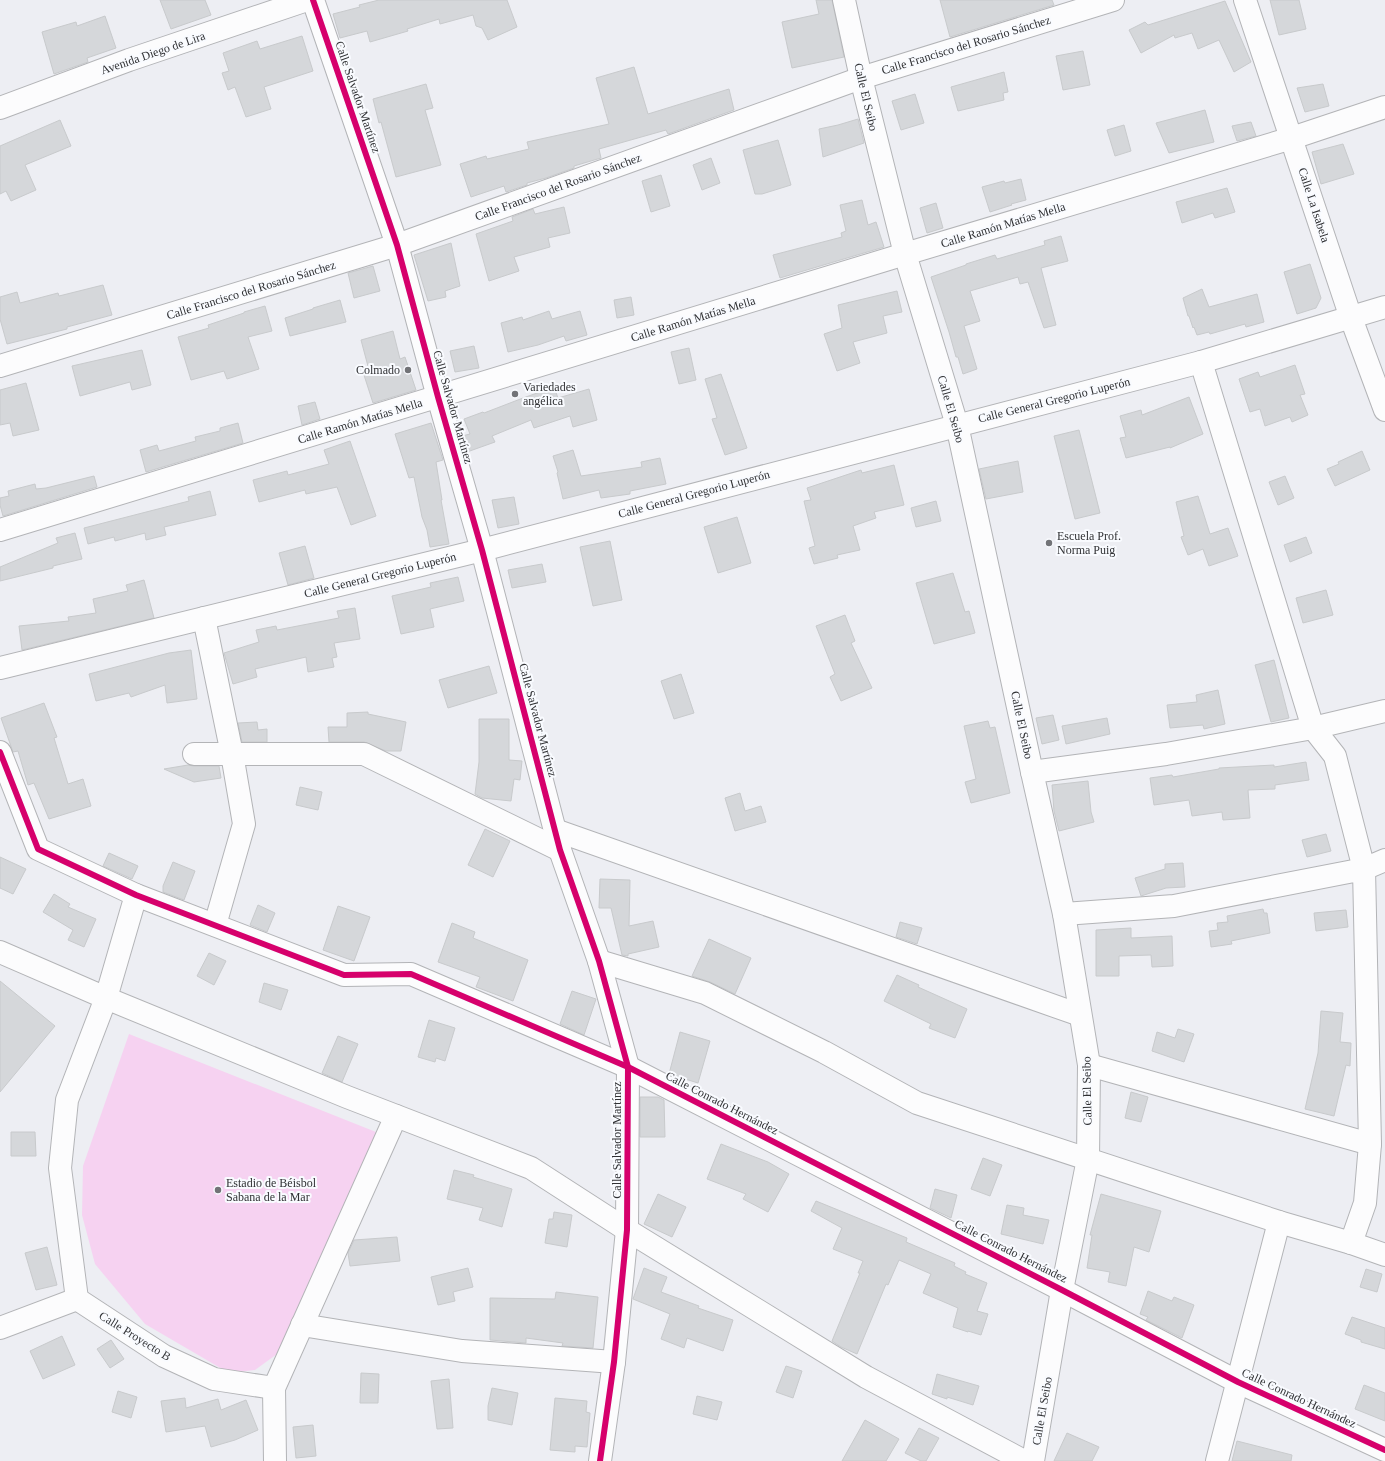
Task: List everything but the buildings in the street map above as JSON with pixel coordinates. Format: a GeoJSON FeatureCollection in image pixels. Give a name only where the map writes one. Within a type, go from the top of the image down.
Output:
{"type":"FeatureCollection","features":[{"type":"Feature","properties":{"kind":"street","name":"Avenida Diego de Lira"},"geometry":{"type":"LineString","coordinates":[[0,108],[129,60],[307,0]]}},
{"type":"Feature","properties":{"kind":"street","name":"Calle Salvador Martínez"},"geometry":{"type":"LineString","coordinates":[[313,0],[397,245],[438,397],[482,550],[558,840],[599,961],[628,1067],[627,1230],[614,1362],[600,1461]]}},
{"type":"Feature","properties":{"kind":"street","name":"Calle El Seibo"},"geometry":{"type":"LineString","coordinates":[[844,0],[861,78],[905,254],[957,425],[1064,914],[1089,1065],[1088,1159],[1062,1290],[1033,1461]]}},
{"type":"Feature","properties":{"kind":"street","name":"Calle Francisco del Rosario Sánchez"},"geometry":{"type":"LineString","coordinates":[[0,366],[397,245],[861,78],[1113,0]]}},
{"type":"Feature","properties":{"kind":"street","name":"Calle La Isabela"},"geometry":{"type":"LineString","coordinates":[[1245,0],[1351,318],[1385,410]]}},
{"type":"Feature","properties":{"kind":"street","name":"Calle Ramón Matías Mella"},"geometry":{"type":"LineString","coordinates":[[0,530],[905,254],[1292,138],[1385,107]]}},
{"type":"Feature","properties":{"kind":"street","name":"Calle General Gregorio Luperón"},"geometry":{"type":"LineString","coordinates":[[0,668],[482,550],[1201,362],[1385,307]]}},
{"type":"Feature","properties":{"kind":"street"},"geometry":{"type":"LineString","coordinates":[[1201,362],[1313,728],[1334,756],[1364,869],[1370,1144],[1365,1203],[1351,1242]]}},
{"type":"Feature","properties":{"kind":"street"},"geometry":{"type":"LineString","coordinates":[[204,618],[232,754],[244,824],[215,925]]}},
{"type":"Feature","properties":{"kind":"street"},"geometry":{"type":"LineString","coordinates":[[1032,772],[1166,754],[1313,728],[1385,711]]}},
{"type":"Feature","properties":{"kind":"street"},"geometry":{"type":"LineString","coordinates":[[0,752],[38,849],[136,895],[106,998],[67,1100],[60,1168],[77,1299],[0,1328]]}},
{"type":"Feature","properties":{"kind":"street"},"geometry":{"type":"LineString","coordinates":[[194,754],[364,754],[558,840],[1080,1015]]}},
{"type":"Feature","properties":{"kind":"street"},"geometry":{"type":"LineString","coordinates":[[1064,914],[1174,906],[1364,869],[1385,860]]}},
{"type":"Feature","properties":{"kind":"street","name":"Calle Conrado Hernández"},"geometry":{"type":"LineString","coordinates":[[136,895],[344,975],[411,974],[628,1067],[1238,1382],[1385,1450]]}},
{"type":"Feature","properties":{"kind":"street"},"geometry":{"type":"LineString","coordinates":[[0,952],[106,998],[396,1116],[532,1168],[627,1230],[866,1377],[1024,1461]]}},
{"type":"Feature","properties":{"kind":"street"},"geometry":{"type":"LineString","coordinates":[[599,961],[705,993],[824,1052],[917,1103],[1279,1222],[1351,1242],[1385,1256]]}},
{"type":"Feature","properties":{"kind":"street"},"geometry":{"type":"LineString","coordinates":[[1089,1065],[1370,1144]]}},
{"type":"Feature","properties":{"kind":"street"},"geometry":{"type":"LineString","coordinates":[[275,1461],[274,1388],[396,1116]]}},
{"type":"Feature","properties":{"kind":"street"},"geometry":{"type":"LineString","coordinates":[[1217,1461],[1279,1222]]}},
{"type":"Feature","properties":{"kind":"street","name":"Calle Proyecto B"},"geometry":{"type":"LineString","coordinates":[[77,1299],[164,1356],[214,1379],[274,1388]]}},
{"type":"Feature","properties":{"kind":"street"},"geometry":{"type":"LineString","coordinates":[[302,1325],[462,1351],[614,1362]]}},
{"type":"Feature","properties":{"kind":"shaded area","name":"Estadio de Béisbol Sabana de la Mar"},"geometry":{"type":"Polygon","coordinates":[[[129,1034],[381,1134],[277,1354],[255,1370],[229,1373],[145,1324],[95,1264],[82,1215],[83,1166],[129,1034]]]}},
{"type":"Feature","properties":{"kind":"cycle path"},"geometry":{"type":"LineString","coordinates":[[313,0],[397,245],[438,397],[482,550],[560,850],[599,961],[628,1067],[627,1230],[614,1362],[600,1461]]}},
{"type":"Feature","properties":{"kind":"cycle path"},"geometry":{"type":"LineString","coordinates":[[0,752],[38,849],[136,895],[344,975],[411,974],[628,1067],[1238,1382],[1385,1450]]}},
{"type":"Feature","properties":{"kind":"place","name":"Colmado"},"geometry":{"type":"Point","coordinates":[408,370]}},
{"type":"Feature","properties":{"kind":"place","name":"Variedades angélica"},"geometry":{"type":"Point","coordinates":[515,394]}},
{"type":"Feature","properties":{"kind":"place","name":"Escuela Prof. Norma Puig"},"geometry":{"type":"Point","coordinates":[1049,543]}},
{"type":"Feature","properties":{"kind":"place","name":"Estadio de Béisbol Sabana de la Mar"},"geometry":{"type":"Point","coordinates":[218,1190]}}]}
